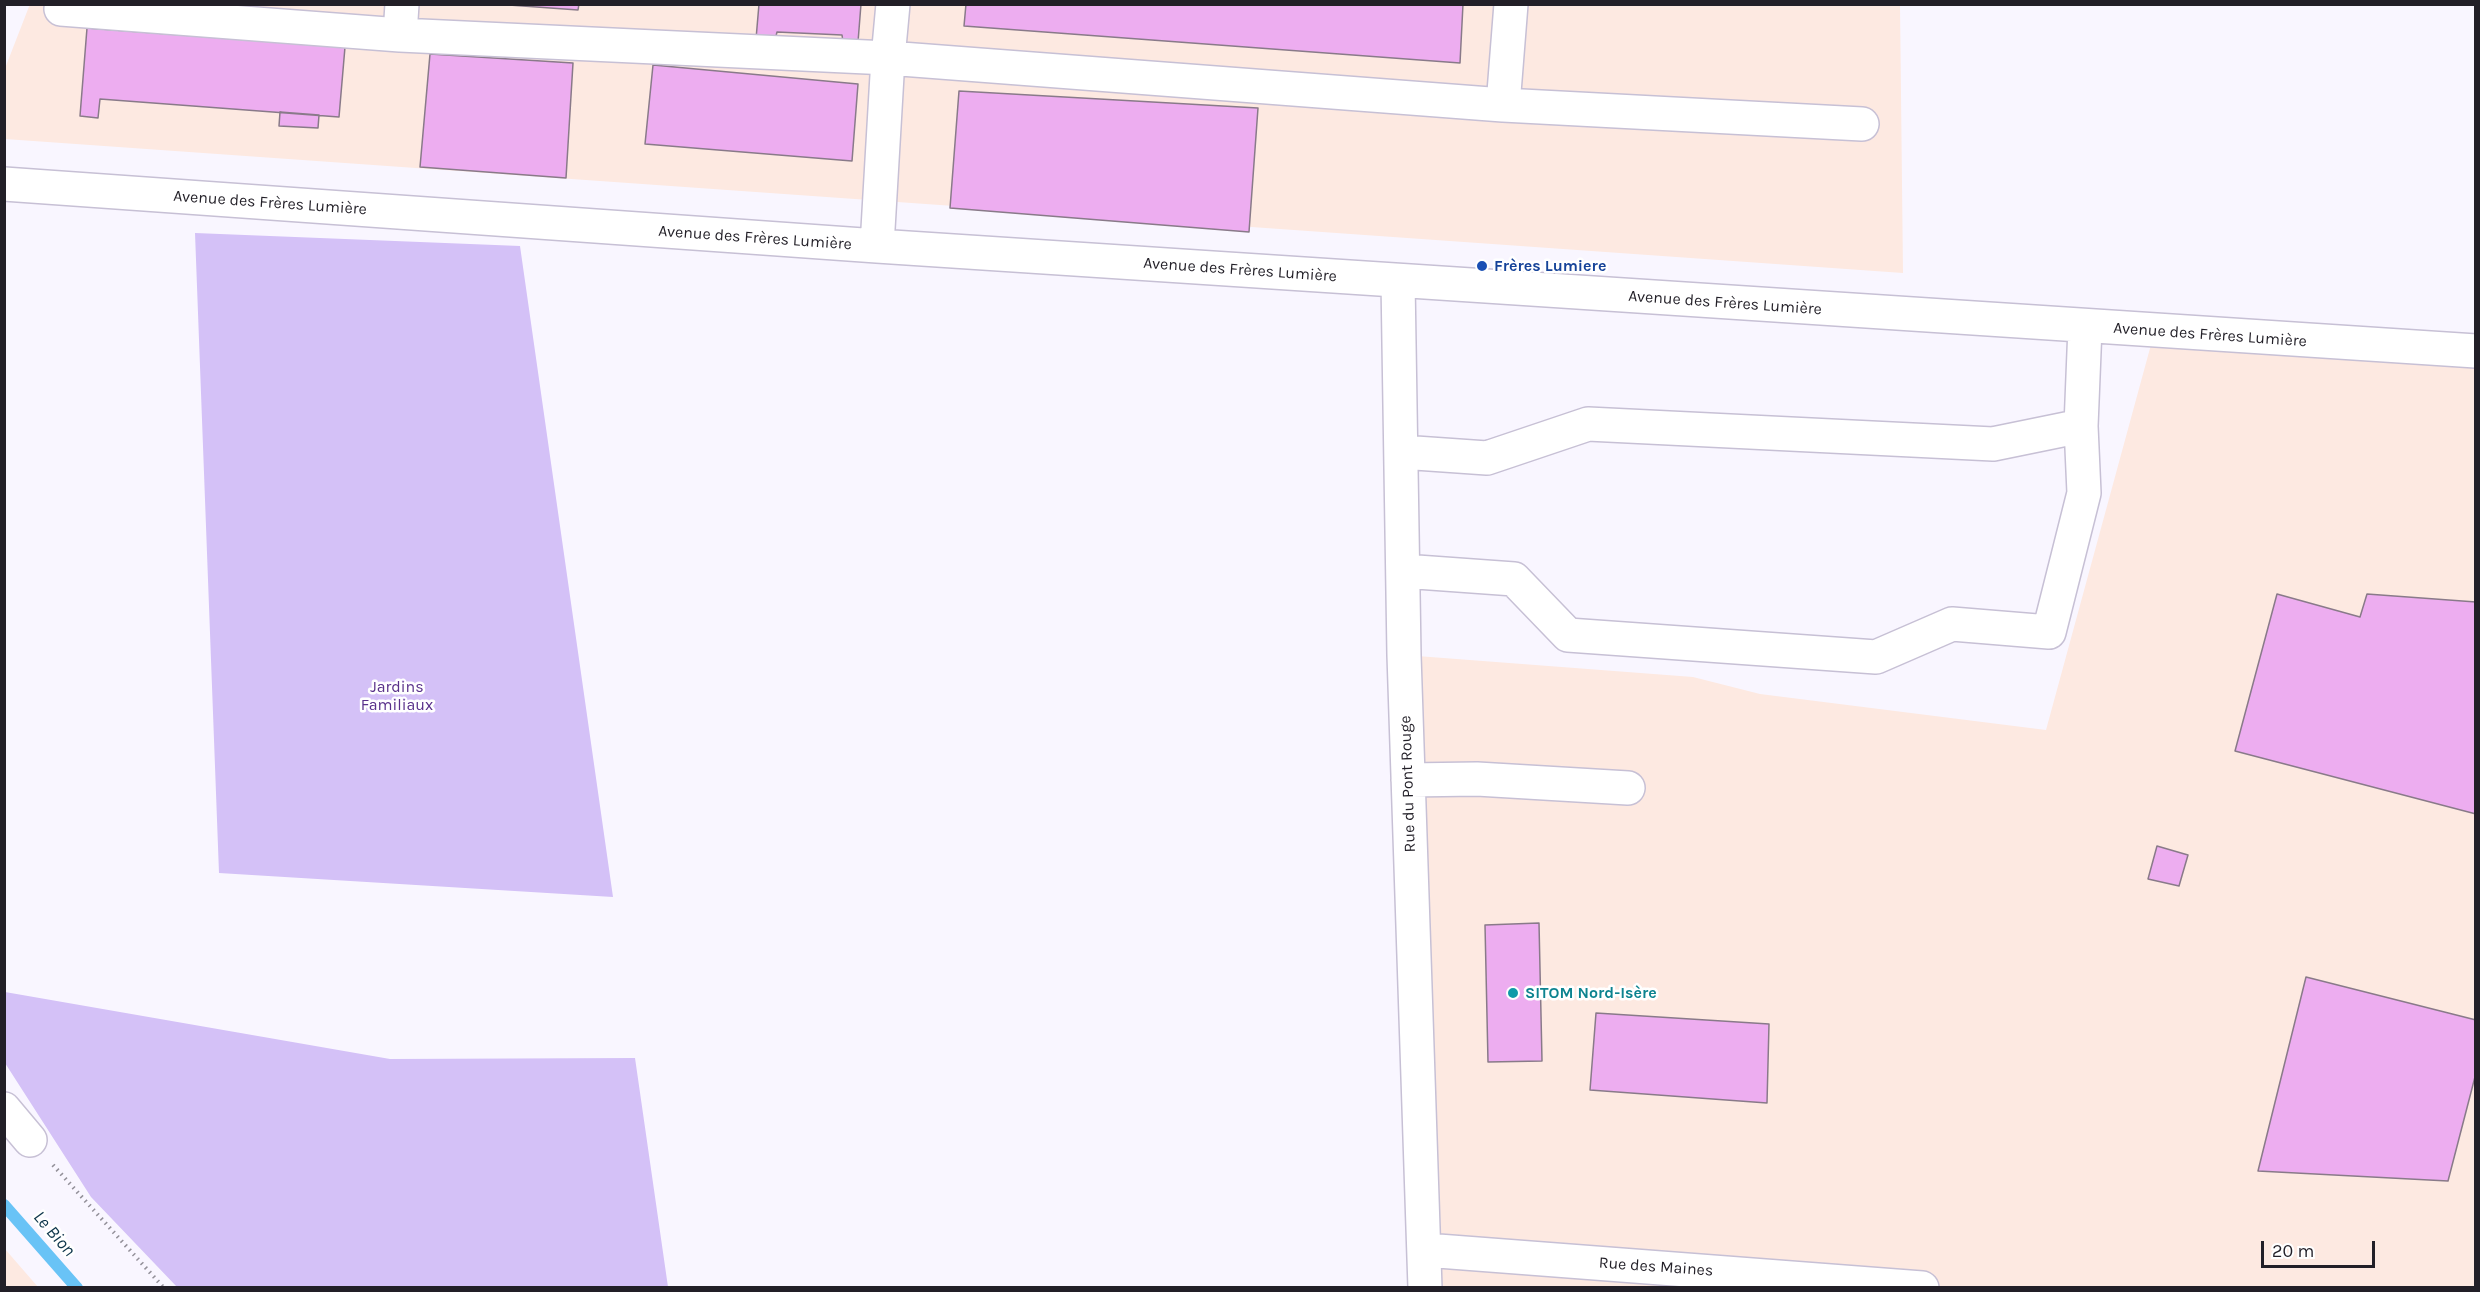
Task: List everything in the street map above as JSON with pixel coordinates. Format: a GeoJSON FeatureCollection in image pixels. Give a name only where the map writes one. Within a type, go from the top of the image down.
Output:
{"type":"FeatureCollection","features":[{"type":"Feature","properties":{"kind":"street"},"geometry":{"type":"LineString","coordinates":[[64,4],[61,9],[401,20],[1503,105],[1862,124]]}},
{"type":"Feature","properties":{"kind":"street"},"geometry":{"type":"LineString","coordinates":[[877,246],[892,4]]}},
{"type":"Feature","properties":{"kind":"street"},"geometry":{"type":"LineString","coordinates":[[1503,105],[1511,4]]}},
{"type":"Feature","properties":{"kind":"street","name":"Avenue des Frères Lumière"},"geometry":{"type":"LineString","coordinates":[[4,184],[877,246],[2475,351]]}},
{"type":"Feature","properties":{"kind":"street","name":"Rue du Pont Rouge"},"geometry":{"type":"LineString","coordinates":[[1398,281],[1402,571],[1425,1287]]}},
{"type":"Feature","properties":{"kind":"street"},"geometry":{"type":"LineString","coordinates":[[1402,571],[1514,579],[1568,635],[1876,657],[1952,624],[2049,632],[2084,493],[2081,426],[2085,327]]}},
{"type":"Feature","properties":{"kind":"street"},"geometry":{"type":"LineString","coordinates":[[1401,452],[1487,458],[1588,424],[1993,444],[2081,426]]}},
{"type":"Feature","properties":{"kind":"street"},"geometry":{"type":"LineString","coordinates":[[1408,780],[1477,778],[1628,788]]}},
{"type":"Feature","properties":{"kind":"street"},"geometry":{"type":"LineString","coordinates":[[4,1109],[30,1140]]}},
{"type":"Feature","properties":{"kind":"street","name":"Rue des Maines"},"geometry":{"type":"LineString","coordinates":[[1425,1250],[1923,1287]]}},
{"type":"Feature","properties":{"kind":"path"},"geometry":{"type":"LineString","coordinates":[[30,1140],[164,1287]]}},
{"type":"Feature","properties":{"kind":"shaded area"},"geometry":{"type":"Polygon","coordinates":[[[30,4],[1900,5],[1903,273],[5,139],[4,71],[30,4]]]}},
{"type":"Feature","properties":{"kind":"shaded area"},"geometry":{"type":"Polygon","coordinates":[[[2155,330],[2475,351],[2475,1287],[1425,1287],[1404,655],[1693,677],[1760,694],[2046,730],[2155,330]]]}},
{"type":"Feature","properties":{"kind":"shaded area"},"geometry":{"type":"Polygon","coordinates":[[[5,1249],[38,1287],[5,1287],[5,1249]]]}},
{"type":"Feature","properties":{"kind":"green space","name":"Jardins Familiaux"},"geometry":{"type":"Polygon","coordinates":[[[195,233],[520,246],[613,897],[219,873],[195,233]]]}},
{"type":"Feature","properties":{"kind":"green space"},"geometry":{"type":"Polygon","coordinates":[[[5,992],[390,1059],[635,1058],[668,1287],[177,1287],[91,1197],[5,1063],[5,992]]]}},
{"type":"Feature","properties":{"kind":"building"},"geometry":{"type":"Polygon","coordinates":[[[495,4],[579,4],[578,10],[495,4]]]}},
{"type":"Feature","properties":{"kind":"building"},"geometry":{"type":"Polygon","coordinates":[[[759,4],[861,4],[858,42],[843,42],[842,35],[777,32],[775,40],[756,39],[759,4]]]}},
{"type":"Feature","properties":{"kind":"building"},"geometry":{"type":"Polygon","coordinates":[[[966,4],[1463,4],[1460,63],[964,26],[966,4]]]}},
{"type":"Feature","properties":{"kind":"building"},"geometry":{"type":"Polygon","coordinates":[[[87,28],[345,47],[339,117],[100,99],[98,118],[80,116],[87,28]]]}},
{"type":"Feature","properties":{"kind":"building"},"geometry":{"type":"Polygon","coordinates":[[[430,54],[573,63],[566,178],[420,167],[430,54]]]}},
{"type":"Feature","properties":{"kind":"building"},"geometry":{"type":"Polygon","coordinates":[[[653,65],[858,84],[852,161],[645,144],[653,65]]]}},
{"type":"Feature","properties":{"kind":"building"},"geometry":{"type":"Polygon","coordinates":[[[959,91],[1258,108],[1249,232],[950,208],[959,91]]]}},
{"type":"Feature","properties":{"kind":"building"},"geometry":{"type":"Polygon","coordinates":[[[280,112],[319,115],[318,128],[279,126],[280,112]]]}},
{"type":"Feature","properties":{"kind":"building"},"geometry":{"type":"Polygon","coordinates":[[[2277,594],[2360,617],[2367,594],[2476,602],[2476,814],[2235,751],[2277,594]]]}},
{"type":"Feature","properties":{"kind":"building"},"geometry":{"type":"Polygon","coordinates":[[[2157,846],[2188,855],[2179,886],[2148,879],[2157,846]]]}},
{"type":"Feature","properties":{"kind":"building","name":"SITOM Nord-Isère"},"geometry":{"type":"Polygon","coordinates":[[[1539,923],[1542,1061],[1488,1062],[1485,925],[1539,923]]]}},
{"type":"Feature","properties":{"kind":"building"},"geometry":{"type":"Polygon","coordinates":[[[2306,977],[2476,1020],[2476,1073],[2448,1181],[2258,1171],[2306,977]]]}},
{"type":"Feature","properties":{"kind":"building"},"geometry":{"type":"Polygon","coordinates":[[[1596,1013],[1769,1024],[1767,1103],[1590,1090],[1596,1013]]]}},
{"type":"Feature","properties":{"kind":"waterway","name":"Le Bion"},"geometry":{"type":"LineString","coordinates":[[4,1205],[77,1288]]}},
{"type":"Feature","properties":{"kind":"place","name":"Frères Lumiere"},"geometry":{"type":"Point","coordinates":[1482,266]}},
{"type":"Feature","properties":{"kind":"place","name":"SITOM Nord-Isère"},"geometry":{"type":"Point","coordinates":[1513,993]}}]}
